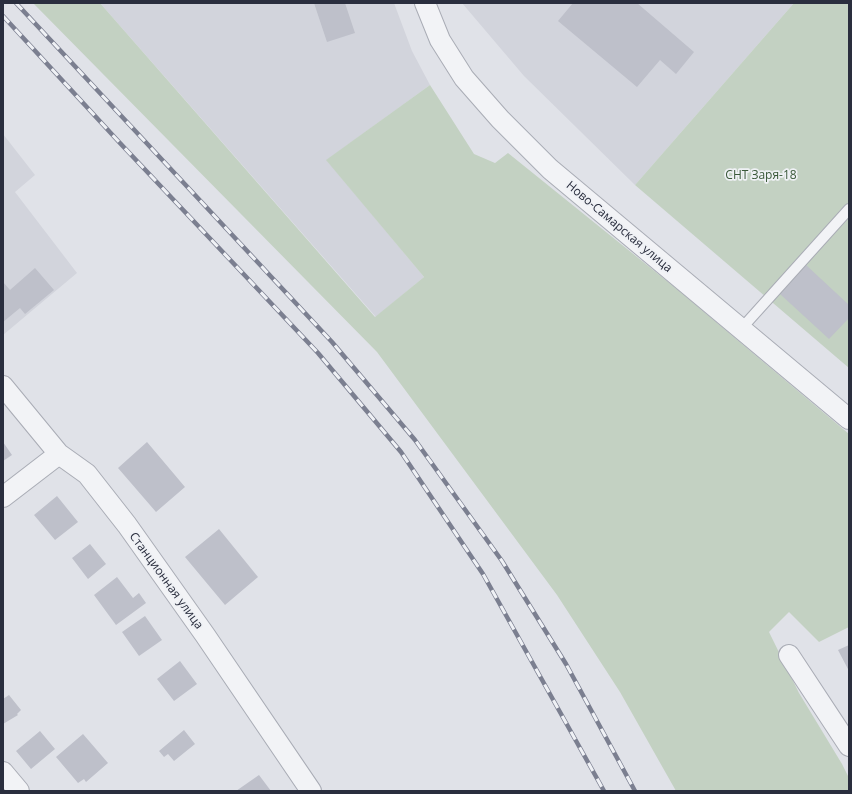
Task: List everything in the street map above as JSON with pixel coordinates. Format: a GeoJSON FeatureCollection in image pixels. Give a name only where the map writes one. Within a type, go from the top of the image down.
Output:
{"type":"FeatureCollection","features":[{"type":"Feature","properties":{"kind":"street","name":"Ново-Самарская улица"},"geometry":{"type":"LineString","coordinates":[[425,3],[440,40],[464,78],[500,119],[550,168],[849,419]]}},
{"type":"Feature","properties":{"kind":"street","name":"Станционная улица"},"geometry":{"type":"LineString","coordinates":[[3,386],[59,454],[87,474],[127,525],[205,635],[310,791]]}},
{"type":"Feature","properties":{"kind":"street"},"geometry":{"type":"LineString","coordinates":[[3,496],[59,454]]}},
{"type":"Feature","properties":{"kind":"street"},"geometry":{"type":"LineString","coordinates":[[789,655],[849,746]]}},
{"type":"Feature","properties":{"kind":"street"},"geometry":{"type":"LineString","coordinates":[[3,772],[19,791]]}},
{"type":"Feature","properties":{"kind":"lane"},"geometry":{"type":"LineString","coordinates":[[741,329],[849,209]]}},
{"type":"Feature","properties":{"kind":"shaded area"},"geometry":{"type":"Polygon","coordinates":[[[100,3],[394,3],[412,51],[430,85],[327,160],[424,277],[376,317],[100,3]]]}},
{"type":"Feature","properties":{"kind":"shaded area"},"geometry":{"type":"Polygon","coordinates":[[[462,3],[794,3],[635,185],[524,76],[462,3]]]}},
{"type":"Feature","properties":{"kind":"shaded area"},"geometry":{"type":"Polygon","coordinates":[[[3,134],[35,175],[15,192],[77,273],[3,335],[3,134]]]}},
{"type":"Feature","properties":{"kind":"green space"},"geometry":{"type":"Polygon","coordinates":[[[33,3],[100,3],[375,317],[424,277],[326,160],[430,85],[474,154],[495,163],[508,153],[678,290],[849,434],[849,627],[819,642],[789,612],[769,632],[799,693],[842,764],[849,778],[849,791],[676,791],[620,692],[557,595],[377,352],[33,3]]]}},
{"type":"Feature","properties":{"kind":"green space","name":"СНТ Заря-18"},"geometry":{"type":"Polygon","coordinates":[[[794,3],[849,3],[849,368],[635,185],[794,3]]]}},
{"type":"Feature","properties":{"kind":"building"},"geometry":{"type":"Polygon","coordinates":[[[314,3],[345,3],[355,33],[327,42],[314,3]]]}},
{"type":"Feature","properties":{"kind":"building"},"geometry":{"type":"Polygon","coordinates":[[[573,3],[637,3],[694,52],[676,74],[660,60],[637,87],[558,21],[573,3]]]}},
{"type":"Feature","properties":{"kind":"building"},"geometry":{"type":"Polygon","coordinates":[[[806,265],[849,305],[849,318],[829,339],[780,294],[806,265]]]}},
{"type":"Feature","properties":{"kind":"building"},"geometry":{"type":"Polygon","coordinates":[[[35,268],[54,290],[25,314],[20,308],[3,322],[3,282],[10,290],[35,268]]]}},
{"type":"Feature","properties":{"kind":"building"},"geometry":{"type":"Polygon","coordinates":[[[3,442],[12,455],[3,461],[3,442]]]}},
{"type":"Feature","properties":{"kind":"building"},"geometry":{"type":"Polygon","coordinates":[[[147,442],[185,487],[156,512],[118,468],[147,442]]]}},
{"type":"Feature","properties":{"kind":"building"},"geometry":{"type":"Polygon","coordinates":[[[57,496],[78,522],[55,540],[34,515],[57,496]]]}},
{"type":"Feature","properties":{"kind":"building"},"geometry":{"type":"Polygon","coordinates":[[[219,529],[258,577],[225,605],[185,557],[219,529]]]}},
{"type":"Feature","properties":{"kind":"building"},"geometry":{"type":"Polygon","coordinates":[[[90,544],[106,564],[88,579],[72,558],[90,544]]]}},
{"type":"Feature","properties":{"kind":"building"},"geometry":{"type":"Polygon","coordinates":[[[117,577],[133,598],[139,593],[146,603],[116,625],[94,595],[117,577]]]}},
{"type":"Feature","properties":{"kind":"building"},"geometry":{"type":"Polygon","coordinates":[[[145,616],[162,640],[139,656],[122,632],[145,616]]]}},
{"type":"Feature","properties":{"kind":"building"},"geometry":{"type":"Polygon","coordinates":[[[849,645],[849,671],[838,650],[849,645]]]}},
{"type":"Feature","properties":{"kind":"building"},"geometry":{"type":"Polygon","coordinates":[[[180,661],[197,684],[174,701],[157,679],[180,661]]]}},
{"type":"Feature","properties":{"kind":"building"},"geometry":{"type":"Polygon","coordinates":[[[9,695],[21,710],[17,714],[18,715],[3,724],[3,699],[9,695]]]}},
{"type":"Feature","properties":{"kind":"building"},"geometry":{"type":"Polygon","coordinates":[[[184,730],[195,744],[174,761],[168,754],[164,757],[159,751],[184,730]]]}},
{"type":"Feature","properties":{"kind":"building"},"geometry":{"type":"Polygon","coordinates":[[[40,731],[55,749],[31,769],[16,751],[40,731]]]}},
{"type":"Feature","properties":{"kind":"building"},"geometry":{"type":"Polygon","coordinates":[[[83,734],[108,763],[86,782],[84,779],[78,783],[56,757],[83,734]]]}},
{"type":"Feature","properties":{"kind":"building"},"geometry":{"type":"Polygon","coordinates":[[[259,775],[271,791],[236,791],[259,775]]]}},
{"type":"Feature","properties":{"kind":"railway"},"geometry":{"type":"LineString","coordinates":[[16,3],[332,342],[415,440],[502,561],[566,664],[635,791]]}},
{"type":"Feature","properties":{"kind":"railway"},"geometry":{"type":"LineString","coordinates":[[3,16],[119,142],[318,353],[401,452],[483,574],[604,791]]}}]}
